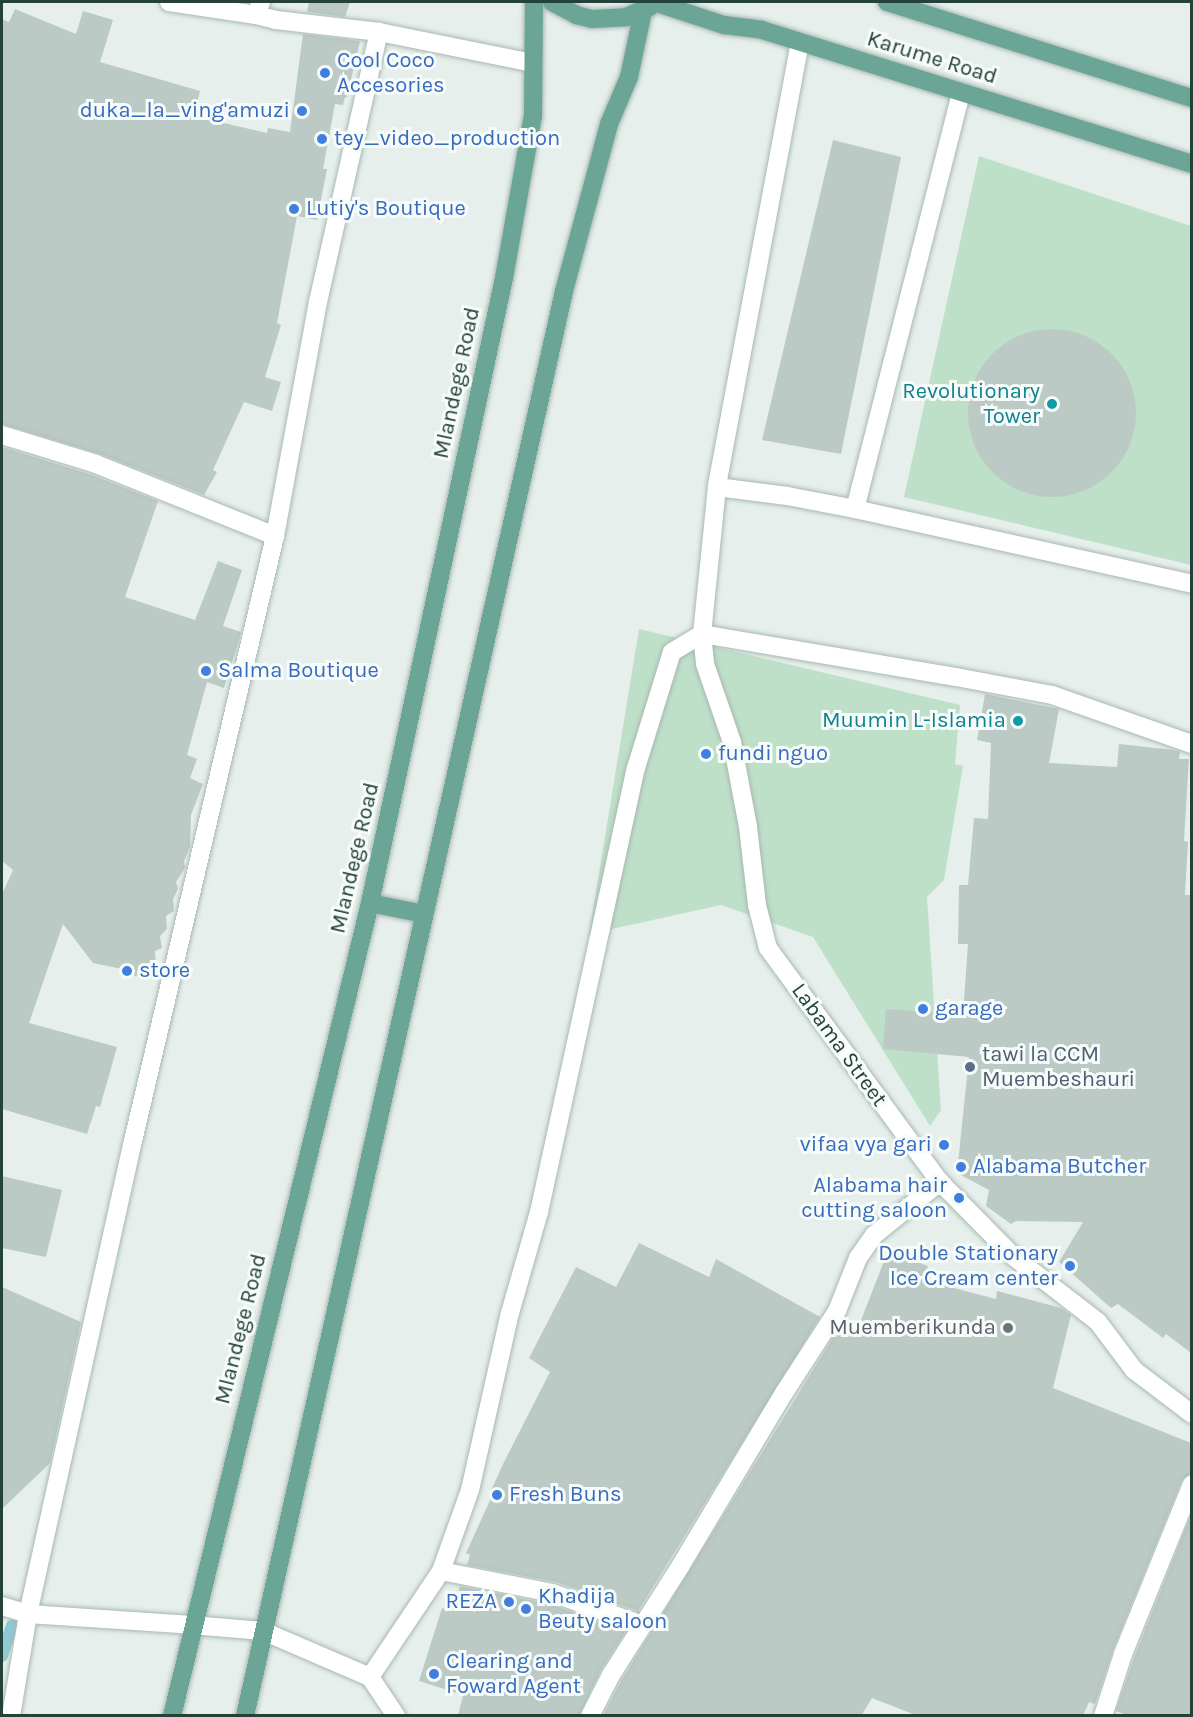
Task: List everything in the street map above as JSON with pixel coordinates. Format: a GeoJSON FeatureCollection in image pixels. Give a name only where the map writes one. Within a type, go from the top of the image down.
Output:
{"type":"FeatureCollection","features":[{"type":"Feature","properties":{"kind":"main road","name":"Mlandege Road"},"geometry":{"type":"LineString","coordinates":[[172,1716],[192,1625],[370,903],[517,213],[533,116],[534,2]]}},
{"type":"Feature","properties":{"kind":"main road"},"geometry":{"type":"LineString","coordinates":[[552,2],[576,15],[610,20],[653,5]]}},
{"type":"Feature","properties":{"kind":"main road","name":"Karume Road"},"geometry":{"type":"LineString","coordinates":[[887,2],[1191,98]]}},
{"type":"Feature","properties":{"kind":"main road"},"geometry":{"type":"LineString","coordinates":[[245,1716],[564,291],[609,124],[629,77],[653,5]]}},
{"type":"Feature","properties":{"kind":"main road","name":"Karume Road"},"geometry":{"type":"LineString","coordinates":[[653,5],[724,25],[762,30],[1191,164]]}},
{"type":"Feature","properties":{"kind":"main road"},"geometry":{"type":"LineString","coordinates":[[370,903],[424,914]]}},
{"type":"Feature","properties":{"kind":"street"},"geometry":{"type":"LineString","coordinates":[[169,2],[258,8],[276,20],[380,32],[533,63]]}},
{"type":"Feature","properties":{"kind":"street"},"geometry":{"type":"LineString","coordinates":[[11,1716],[28,1614],[133,1141],[275,537],[318,302],[380,32]]}},
{"type":"Feature","properties":{"kind":"street","name":"Labama Street"},"geometry":{"type":"LineString","coordinates":[[800,42],[717,487],[702,633],[705,664],[732,742],[748,827],[757,905],[768,948],[940,1182],[1014,1257],[1098,1322],[1134,1370],[1191,1414]]}},
{"type":"Feature","properties":{"kind":"street"},"geometry":{"type":"LineString","coordinates":[[855,509],[962,92]]}},
{"type":"Feature","properties":{"kind":"street"},"geometry":{"type":"LineString","coordinates":[[2,435],[96,464],[275,537]]}},
{"type":"Feature","properties":{"kind":"street"},"geometry":{"type":"LineString","coordinates":[[717,487],[787,496],[855,509],[1191,584]]}},
{"type":"Feature","properties":{"kind":"street"},"geometry":{"type":"LineString","coordinates":[[370,1677],[441,1571],[470,1490],[510,1313],[539,1212],[636,768],[672,652],[702,633],[1052,694],[1191,744]]}},
{"type":"Feature","properties":{"kind":"street"},"geometry":{"type":"LineString","coordinates":[[590,1716],[784,1393],[837,1311],[858,1258],[874,1234],[940,1182]]}},
{"type":"Feature","properties":{"kind":"street"},"geometry":{"type":"LineString","coordinates":[[1103,1716],[1123,1654],[1191,1484]]}},
{"type":"Feature","properties":{"kind":"street"},"geometry":{"type":"LineString","coordinates":[[441,1571],[552,1593],[643,1625]]}},
{"type":"Feature","properties":{"kind":"street"},"geometry":{"type":"LineString","coordinates":[[2,1606],[28,1614],[263,1631],[370,1677],[396,1716]]}},
{"type":"Feature","properties":{"kind":"green space"},"geometry":{"type":"Polygon","coordinates":[[[979,156],[1191,226],[1191,565],[904,497],[979,156]]]}},
{"type":"Feature","properties":{"kind":"green space"},"geometry":{"type":"Polygon","coordinates":[[[639,629],[960,705],[955,764],[963,766],[944,880],[927,897],[941,1110],[930,1126],[813,937],[721,905],[589,934],[639,629]]]}},
{"type":"Feature","properties":{"kind":"building"},"geometry":{"type":"Polygon","coordinates":[[[309,2],[350,2],[345,17],[307,12],[309,2]]]}},
{"type":"Feature","properties":{"kind":"building"},"geometry":{"type":"Polygon","coordinates":[[[15,9],[76,34],[83,11],[113,20],[100,62],[200,91],[194,116],[267,133],[268,128],[290,132],[303,34],[360,41],[347,97],[343,105],[335,104],[323,169],[327,169],[317,220],[297,216],[277,323],[281,325],[265,377],[281,382],[272,411],[244,402],[213,470],[217,472],[204,495],[100,454],[2,424],[2,19],[9,22],[15,9]]]}},
{"type":"Feature","properties":{"kind":"building"},"geometry":{"type":"Polygon","coordinates":[[[833,140],[901,157],[841,454],[762,440],[833,140]]]}},
{"type":"Feature","properties":{"kind":"building","name":"Revolutionary Tower"},"geometry":{"type":"Polygon","coordinates":[[[1052,329],[1068,330],[1084,335],[1112,353],[1130,381],[1135,397],[1135,429],[1130,445],[1112,473],[1084,491],[1068,496],[1052,497],[1036,496],[1020,491],[992,473],[974,445],[969,429],[968,413],[969,397],[974,381],[992,353],[1020,335],[1036,330],[1052,329]]]}},
{"type":"Feature","properties":{"kind":"building"},"geometry":{"type":"Polygon","coordinates":[[[2,447],[92,475],[158,501],[125,597],[195,620],[218,561],[242,570],[223,626],[241,632],[239,640],[224,688],[207,682],[187,755],[197,759],[190,778],[203,784],[191,815],[190,847],[184,861],[185,868],[176,882],[178,889],[173,899],[174,911],[166,916],[167,929],[160,936],[162,948],[155,951],[156,970],[135,976],[127,970],[93,963],[63,924],[29,1023],[117,1047],[100,1107],[96,1106],[87,1134],[2,1109],[2,894],[13,870],[2,861],[2,447]]]}},
{"type":"Feature","properties":{"kind":"building"},"geometry":{"type":"Polygon","coordinates":[[[985,694],[1059,709],[1049,763],[1117,767],[1119,744],[1174,750],[1180,752],[1179,759],[1189,759],[1184,841],[1188,842],[1185,895],[1191,895],[1191,1353],[1166,1334],[1163,1338],[1118,1304],[1111,1308],[1059,1262],[1083,1222],[1016,1221],[1011,1224],[986,1206],[989,1190],[957,1173],[969,1057],[883,1049],[886,1009],[963,1014],[968,944],[958,944],[959,885],[968,885],[974,818],[988,819],[991,743],[977,740],[985,694]]]}},
{"type":"Feature","properties":{"kind":"building"},"geometry":{"type":"Polygon","coordinates":[[[2,1176],[62,1190],[46,1257],[2,1248],[2,1176]]]}},
{"type":"Feature","properties":{"kind":"building"},"geometry":{"type":"Polygon","coordinates":[[[639,1243],[709,1277],[716,1259],[820,1317],[638,1611],[556,1582],[467,1565],[470,1555],[466,1553],[492,1496],[489,1495],[504,1462],[550,1372],[529,1358],[576,1267],[616,1287],[639,1243]]]}},
{"type":"Feature","properties":{"kind":"building"},"geometry":{"type":"Polygon","coordinates":[[[888,1251],[928,1266],[923,1280],[996,1299],[997,1291],[1061,1308],[1071,1315],[1053,1388],[1191,1443],[1191,1473],[1182,1480],[1113,1650],[1095,1704],[1089,1702],[1083,1716],[918,1716],[872,1698],[861,1716],[603,1716],[621,1681],[839,1328],[844,1331],[848,1323],[858,1328],[888,1251]]]}},
{"type":"Feature","properties":{"kind":"building"},"geometry":{"type":"Polygon","coordinates":[[[2,1287],[81,1322],[50,1463],[2,1509],[2,1287]]]}},
{"type":"Feature","properties":{"kind":"building"},"geometry":{"type":"Polygon","coordinates":[[[1191,1515],[1191,1716],[1129,1716],[1116,1711],[1134,1658],[1191,1515]]]}},
{"type":"Feature","properties":{"kind":"building"},"geometry":{"type":"Polygon","coordinates":[[[460,1586],[549,1604],[626,1631],[601,1670],[579,1716],[458,1716],[463,1695],[419,1681],[442,1608],[452,1611],[460,1586]]]}},
{"type":"Feature","properties":{"kind":"waterway"},"geometry":{"type":"LineString","coordinates":[[2,1656],[12,1626]]}},
{"type":"Feature","properties":{"kind":"place","name":"Cool Coco Accesories"},"geometry":{"type":"Point","coordinates":[325,73]}},
{"type":"Feature","properties":{"kind":"place","name":"duka_la_ving'amuzi"},"geometry":{"type":"Point","coordinates":[302,111]}},
{"type":"Feature","properties":{"kind":"place","name":"tey_video_production"},"geometry":{"type":"Point","coordinates":[322,139]}},
{"type":"Feature","properties":{"kind":"place","name":"Lutiy's Boutique"},"geometry":{"type":"Point","coordinates":[294,209]}},
{"type":"Feature","properties":{"kind":"place","name":"Revolutionary Tower"},"geometry":{"type":"Point","coordinates":[1052,404]}},
{"type":"Feature","properties":{"kind":"place","name":"Salma Boutique"},"geometry":{"type":"Point","coordinates":[206,671]}},
{"type":"Feature","properties":{"kind":"place","name":"Muumin L-Islamia"},"geometry":{"type":"Point","coordinates":[1018,721]}},
{"type":"Feature","properties":{"kind":"place","name":"fundi nguo"},"geometry":{"type":"Point","coordinates":[706,754]}},
{"type":"Feature","properties":{"kind":"place","name":"store"},"geometry":{"type":"Point","coordinates":[127,971]}},
{"type":"Feature","properties":{"kind":"place","name":"garage"},"geometry":{"type":"Point","coordinates":[923,1009]}},
{"type":"Feature","properties":{"kind":"place","name":"tawi la CCM Muembeshauri"},"geometry":{"type":"Point","coordinates":[970,1067]}},
{"type":"Feature","properties":{"kind":"place","name":"vifaa vya gari"},"geometry":{"type":"Point","coordinates":[944,1145]}},
{"type":"Feature","properties":{"kind":"place","name":"Alabama Butcher"},"geometry":{"type":"Point","coordinates":[961,1167]}},
{"type":"Feature","properties":{"kind":"place","name":"Alabama hair cutting saloon"},"geometry":{"type":"Point","coordinates":[959,1198]}},
{"type":"Feature","properties":{"kind":"place","name":"Double Stationary Ice Cream center"},"geometry":{"type":"Point","coordinates":[1070,1266]}},
{"type":"Feature","properties":{"kind":"place","name":"Muemberikunda"},"geometry":{"type":"Point","coordinates":[1008,1328]}},
{"type":"Feature","properties":{"kind":"place","name":"Fresh Buns"},"geometry":{"type":"Point","coordinates":[497,1495]}},
{"type":"Feature","properties":{"kind":"place","name":"REZA"},"geometry":{"type":"Point","coordinates":[509,1602]}},
{"type":"Feature","properties":{"kind":"place","name":"Khadija Beuty saloon"},"geometry":{"type":"Point","coordinates":[526,1609]}},
{"type":"Feature","properties":{"kind":"place","name":"Clearing and Foward Agent"},"geometry":{"type":"Point","coordinates":[434,1674]}}]}
